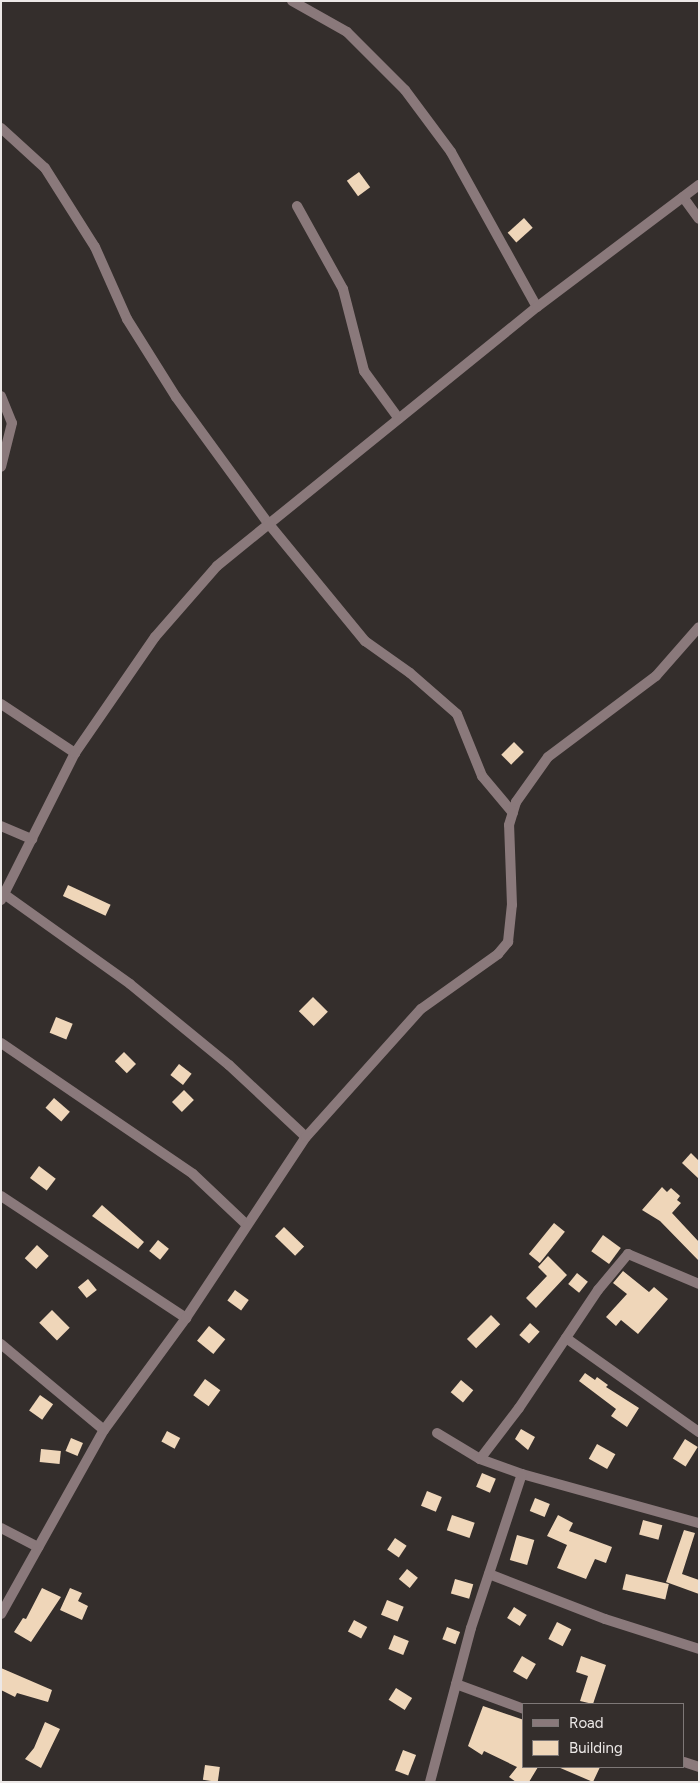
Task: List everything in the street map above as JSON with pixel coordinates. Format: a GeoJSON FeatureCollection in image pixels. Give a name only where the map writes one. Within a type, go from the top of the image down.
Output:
{"type":"FeatureCollection","features":[{"type":"Feature","properties":{"kind":"street"},"geometry":{"type":"LineString","coordinates":[[292,1],[348,32],[404,90],[451,152],[537,307]]}},
{"type":"Feature","properties":{"kind":"street"},"geometry":{"type":"LineString","coordinates":[[1,128],[45,168],[95,247],[132,327],[176,397],[268,522],[365,641],[410,673],[457,714],[482,776],[513,813]]}},
{"type":"Feature","properties":{"kind":"street"},"geometry":{"type":"LineString","coordinates":[[306,1137],[229,1065],[130,984],[3,897],[75,752],[155,637],[217,566],[268,522],[537,307],[699,185]]}},
{"type":"Feature","properties":{"kind":"street"},"geometry":{"type":"LineString","coordinates":[[683,197],[699,219]]}},
{"type":"Feature","properties":{"kind":"street"},"geometry":{"type":"LineString","coordinates":[[297,206],[343,289],[364,371],[399,419]]}},
{"type":"Feature","properties":{"kind":"street"},"geometry":{"type":"LineString","coordinates":[[1,396],[12,422],[1,467]]}},
{"type":"Feature","properties":{"kind":"street"},"geometry":{"type":"LineString","coordinates":[[1,1614],[104,1430],[186,1318],[306,1137],[421,1009],[498,954],[508,942],[512,905],[509,826],[516,802],[548,757],[656,676],[699,627]]}},
{"type":"Feature","properties":{"kind":"street"},"geometry":{"type":"LineString","coordinates":[[1,704],[75,752]]}},
{"type":"Feature","properties":{"kind":"street"},"geometry":{"type":"LineString","coordinates":[[1,826],[32,839]]}},
{"type":"Feature","properties":{"kind":"street"},"geometry":{"type":"LineString","coordinates":[[1,1043],[193,1174],[247,1225]]}},
{"type":"Feature","properties":{"kind":"street"},"geometry":{"type":"LineString","coordinates":[[1,1196],[186,1318]]}},
{"type":"Feature","properties":{"kind":"street"},"geometry":{"type":"LineString","coordinates":[[480,1459],[519,1408],[598,1290],[628,1254],[699,1284]]}},
{"type":"Feature","properties":{"kind":"street"},"geometry":{"type":"LineString","coordinates":[[566,1338],[699,1432]]}},
{"type":"Feature","properties":{"kind":"street"},"geometry":{"type":"LineString","coordinates":[[1,1344],[104,1430]]}},
{"type":"Feature","properties":{"kind":"street"},"geometry":{"type":"LineString","coordinates":[[437,1433],[480,1459],[522,1474],[699,1523]]}},
{"type":"Feature","properties":{"kind":"street"},"geometry":{"type":"LineString","coordinates":[[430,1782],[456,1684],[522,1474]]}},
{"type":"Feature","properties":{"kind":"street"},"geometry":{"type":"LineString","coordinates":[[1,1528],[38,1547]]}},
{"type":"Feature","properties":{"kind":"street"},"geometry":{"type":"LineString","coordinates":[[489,1574],[605,1619],[699,1649]]}},
{"type":"Feature","properties":{"kind":"street"},"geometry":{"type":"LineString","coordinates":[[456,1684],[522,1707]]}},
{"type":"Feature","properties":{"kind":"street"},"geometry":{"type":"LineString","coordinates":[[685,1762],[699,1767]]}},
{"type":"Feature","properties":{"kind":"building"},"geometry":{"type":"Polygon","coordinates":[[[359,172],[370,187],[358,196],[347,181],[359,172]]]}},
{"type":"Feature","properties":{"kind":"building"},"geometry":{"type":"Polygon","coordinates":[[[524,218],[533,228],[516,242],[508,233],[524,218]]]}},
{"type":"Feature","properties":{"kind":"building"},"geometry":{"type":"Polygon","coordinates":[[[514,742],[524,752],[511,765],[501,755],[514,742]]]}},
{"type":"Feature","properties":{"kind":"building"},"geometry":{"type":"Polygon","coordinates":[[[68,885],[111,905],[106,916],[63,896],[68,885]]]}},
{"type":"Feature","properties":{"kind":"building"},"geometry":{"type":"Polygon","coordinates":[[[313,997],[328,1012],[314,1026],[299,1011],[313,997]]]}},
{"type":"Feature","properties":{"kind":"building"},"geometry":{"type":"Polygon","coordinates":[[[56,1017],[73,1024],[66,1040],[50,1033],[56,1017]]]}},
{"type":"Feature","properties":{"kind":"building"},"geometry":{"type":"Polygon","coordinates":[[[124,1052],[136,1064],[127,1073],[115,1061],[124,1052]]]}},
{"type":"Feature","properties":{"kind":"building"},"geometry":{"type":"Polygon","coordinates":[[[179,1064],[192,1074],[183,1085],[170,1075],[179,1064]]]}},
{"type":"Feature","properties":{"kind":"building"},"geometry":{"type":"Polygon","coordinates":[[[184,1090],[194,1100],[182,1112],[172,1102],[184,1090]]]}},
{"type":"Feature","properties":{"kind":"building"},"geometry":{"type":"Polygon","coordinates":[[[54,1098],[70,1112],[61,1122],[45,1108],[54,1098]]]}},
{"type":"Feature","properties":{"kind":"building"},"geometry":{"type":"Polygon","coordinates":[[[691,1153],[699,1161],[699,1179],[682,1163],[691,1153]]]}},
{"type":"Feature","properties":{"kind":"building"},"geometry":{"type":"Polygon","coordinates":[[[39,1166],[56,1179],[47,1191],[30,1178],[39,1166]]]}},
{"type":"Feature","properties":{"kind":"building"},"geometry":{"type":"Polygon","coordinates":[[[662,1187],[667,1192],[671,1188],[680,1196],[677,1200],[681,1203],[672,1213],[699,1242],[699,1261],[660,1221],[642,1210],[662,1187]]]}},
{"type":"Feature","properties":{"kind":"building"},"geometry":{"type":"Polygon","coordinates":[[[102,1205],[144,1242],[138,1249],[92,1216],[102,1205]]]}},
{"type":"Feature","properties":{"kind":"building"},"geometry":{"type":"Polygon","coordinates":[[[554,1223],[565,1232],[540,1263],[529,1254],[554,1223]]]}},
{"type":"Feature","properties":{"kind":"building"},"geometry":{"type":"Polygon","coordinates":[[[284,1227],[304,1246],[295,1256],[275,1236],[284,1227]]]}},
{"type":"Feature","properties":{"kind":"building"},"geometry":{"type":"Polygon","coordinates":[[[603,1235],[621,1248],[609,1264],[591,1251],[603,1235]]]}},
{"type":"Feature","properties":{"kind":"building"},"geometry":{"type":"Polygon","coordinates":[[[158,1240],[169,1249],[160,1260],[149,1251],[158,1240]]]}},
{"type":"Feature","properties":{"kind":"building"},"geometry":{"type":"Polygon","coordinates":[[[37,1245],[49,1256],[36,1269],[25,1258],[37,1245]]]}},
{"type":"Feature","properties":{"kind":"building"},"geometry":{"type":"Polygon","coordinates":[[[548,1256],[567,1275],[536,1308],[526,1298],[547,1276],[538,1267],[548,1256]]]}},
{"type":"Feature","properties":{"kind":"building"},"geometry":{"type":"Polygon","coordinates":[[[623,1271],[649,1292],[654,1287],[668,1299],[638,1334],[621,1320],[616,1326],[606,1317],[627,1294],[613,1283],[623,1271]]]}},
{"type":"Feature","properties":{"kind":"building"},"geometry":{"type":"Polygon","coordinates":[[[577,1273],[588,1282],[579,1293],[568,1284],[577,1273]]]}},
{"type":"Feature","properties":{"kind":"building"},"geometry":{"type":"Polygon","coordinates":[[[88,1279],[97,1290],[87,1298],[78,1287],[88,1279]]]}},
{"type":"Feature","properties":{"kind":"building"},"geometry":{"type":"Polygon","coordinates":[[[235,1290],[249,1300],[241,1311],[227,1301],[235,1290]]]}},
{"type":"Feature","properties":{"kind":"building"},"geometry":{"type":"Polygon","coordinates":[[[52,1310],[70,1328],[57,1340],[39,1323],[52,1310]]]}},
{"type":"Feature","properties":{"kind":"building"},"geometry":{"type":"Polygon","coordinates":[[[491,1315],[500,1324],[476,1348],[467,1339],[491,1315]]]}},
{"type":"Feature","properties":{"kind":"building"},"geometry":{"type":"Polygon","coordinates":[[[530,1323],[540,1332],[529,1344],[519,1335],[530,1323]]]}},
{"type":"Feature","properties":{"kind":"building"},"geometry":{"type":"Polygon","coordinates":[[[209,1326],[225,1339],[213,1354],[197,1341],[209,1326]]]}},
{"type":"Feature","properties":{"kind":"building"},"geometry":{"type":"Polygon","coordinates":[[[585,1373],[595,1380],[597,1377],[608,1385],[606,1387],[639,1408],[627,1427],[611,1416],[616,1409],[579,1381],[585,1373]]]}},
{"type":"Feature","properties":{"kind":"building"},"geometry":{"type":"Polygon","coordinates":[[[205,1379],[220,1390],[209,1406],[193,1395],[205,1379]]]}},
{"type":"Feature","properties":{"kind":"building"},"geometry":{"type":"Polygon","coordinates":[[[461,1380],[473,1390],[463,1403],[451,1392],[461,1380]]]}},
{"type":"Feature","properties":{"kind":"building"},"geometry":{"type":"Polygon","coordinates":[[[40,1395],[53,1404],[42,1420],[29,1411],[40,1395]]]}},
{"type":"Feature","properties":{"kind":"building"},"geometry":{"type":"Polygon","coordinates":[[[521,1429],[535,1437],[528,1450],[515,1439],[521,1429]]]}},
{"type":"Feature","properties":{"kind":"building"},"geometry":{"type":"Polygon","coordinates":[[[167,1431],[180,1438],[175,1449],[161,1442],[167,1431]]]}},
{"type":"Feature","properties":{"kind":"building"},"geometry":{"type":"Polygon","coordinates":[[[71,1438],[83,1443],[77,1456],[66,1451],[71,1438]]]}},
{"type":"Feature","properties":{"kind":"building"},"geometry":{"type":"Polygon","coordinates":[[[685,1439],[698,1447],[686,1466],[673,1459],[685,1439]]]}},
{"type":"Feature","properties":{"kind":"building"},"geometry":{"type":"Polygon","coordinates":[[[597,1444],[615,1454],[607,1469],[589,1459],[597,1444]]]}},
{"type":"Feature","properties":{"kind":"building"},"geometry":{"type":"Polygon","coordinates":[[[41,1449],[61,1451],[60,1464],[40,1462],[41,1449]]]}},
{"type":"Feature","properties":{"kind":"building"},"geometry":{"type":"Polygon","coordinates":[[[482,1473],[496,1479],[490,1493],[476,1487],[482,1473]]]}},
{"type":"Feature","properties":{"kind":"building"},"geometry":{"type":"Polygon","coordinates":[[[427,1491],[442,1497],[436,1512],[421,1506],[427,1491]]]}},
{"type":"Feature","properties":{"kind":"building"},"geometry":{"type":"Polygon","coordinates":[[[535,1498],[550,1504],[545,1517],[530,1511],[535,1498]]]}},
{"type":"Feature","properties":{"kind":"building"},"geometry":{"type":"Polygon","coordinates":[[[452,1515],[475,1523],[469,1538],[447,1530],[452,1515]]]}},
{"type":"Feature","properties":{"kind":"building"},"geometry":{"type":"Polygon","coordinates":[[[558,1515],[573,1523],[569,1531],[612,1547],[606,1563],[595,1559],[586,1579],[557,1568],[567,1545],[547,1536],[558,1515]]]}},
{"type":"Feature","properties":{"kind":"building"},"geometry":{"type":"Polygon","coordinates":[[[643,1520],[662,1525],[658,1540],[639,1534],[643,1520]]]}},
{"type":"Feature","properties":{"kind":"building"},"geometry":{"type":"Polygon","coordinates":[[[684,1530],[695,1533],[682,1574],[699,1580],[699,1594],[666,1582],[684,1530]]]}},
{"type":"Feature","properties":{"kind":"building"},"geometry":{"type":"Polygon","coordinates":[[[517,1535],[534,1540],[527,1565],[510,1560],[517,1535]]]}},
{"type":"Feature","properties":{"kind":"building"},"geometry":{"type":"Polygon","coordinates":[[[395,1538],[407,1546],[399,1557],[387,1550],[395,1538]]]}},
{"type":"Feature","properties":{"kind":"building"},"geometry":{"type":"Polygon","coordinates":[[[407,1569],[418,1578],[410,1588],[399,1579],[407,1569]]]}},
{"type":"Feature","properties":{"kind":"building"},"geometry":{"type":"Polygon","coordinates":[[[626,1574],[669,1584],[665,1599],[622,1590],[626,1574]]]}},
{"type":"Feature","properties":{"kind":"building"},"geometry":{"type":"Polygon","coordinates":[[[455,1579],[473,1584],[469,1599],[451,1593],[455,1579]]]}},
{"type":"Feature","properties":{"kind":"building"},"geometry":{"type":"Polygon","coordinates":[[[42,1588],[61,1597],[31,1642],[14,1632],[23,1618],[26,1619],[42,1588]]]}},
{"type":"Feature","properties":{"kind":"building"},"geometry":{"type":"Polygon","coordinates":[[[70,1588],[82,1593],[78,1601],[88,1606],[82,1620],[60,1610],[70,1588]]]}},
{"type":"Feature","properties":{"kind":"building"},"geometry":{"type":"Polygon","coordinates":[[[387,1600],[404,1607],[398,1622],[381,1615],[387,1600]]]}},
{"type":"Feature","properties":{"kind":"building"},"geometry":{"type":"Polygon","coordinates":[[[514,1607],[527,1615],[520,1626],[507,1618],[514,1607]]]}},
{"type":"Feature","properties":{"kind":"building"},"geometry":{"type":"Polygon","coordinates":[[[354,1620],[367,1627],[361,1639],[348,1631],[354,1620]]]}},
{"type":"Feature","properties":{"kind":"building"},"geometry":{"type":"Polygon","coordinates":[[[557,1622],[571,1629],[563,1646],[548,1639],[557,1622]]]}},
{"type":"Feature","properties":{"kind":"building"},"geometry":{"type":"Polygon","coordinates":[[[447,1627],[460,1632],[455,1644],[442,1639],[447,1627]]]}},
{"type":"Feature","properties":{"kind":"building"},"geometry":{"type":"Polygon","coordinates":[[[394,1635],[409,1641],[403,1655],[388,1649],[394,1635]]]}},
{"type":"Feature","properties":{"kind":"building"},"geometry":{"type":"Polygon","coordinates":[[[522,1656],[536,1664],[527,1680],[513,1672],[522,1656]]]}},
{"type":"Feature","properties":{"kind":"building"},"geometry":{"type":"Polygon","coordinates":[[[581,1656],[606,1665],[593,1703],[580,1701],[588,1676],[576,1672],[581,1656]]]}},
{"type":"Feature","properties":{"kind":"building"},"geometry":{"type":"Polygon","coordinates":[[[1,1668],[52,1690],[48,1702],[17,1693],[15,1697],[1,1690],[1,1668]]]}},
{"type":"Feature","properties":{"kind":"building"},"geometry":{"type":"Polygon","coordinates":[[[396,1688],[412,1698],[405,1710],[389,1700],[396,1688]]]}},
{"type":"Feature","properties":{"kind":"building"},"geometry":{"type":"Polygon","coordinates":[[[483,1706],[522,1719],[522,1768],[537,1768],[529,1782],[516,1782],[509,1777],[517,1767],[484,1751],[482,1755],[468,1746],[483,1706]]]}},
{"type":"Feature","properties":{"kind":"building"},"geometry":{"type":"Polygon","coordinates":[[[45,1722],[60,1729],[41,1768],[25,1759],[34,1748],[45,1722]]]}},
{"type":"Feature","properties":{"kind":"building"},"geometry":{"type":"Polygon","coordinates":[[[403,1750],[416,1755],[408,1776],[395,1771],[403,1750]]]}},
{"type":"Feature","properties":{"kind":"building"},"geometry":{"type":"Polygon","coordinates":[[[205,1765],[220,1767],[218,1782],[203,1780],[205,1765]]]}},
{"type":"Feature","properties":{"kind":"building"},"geometry":{"type":"Polygon","coordinates":[[[560,1768],[600,1768],[593,1782],[560,1768]]]}}]}
